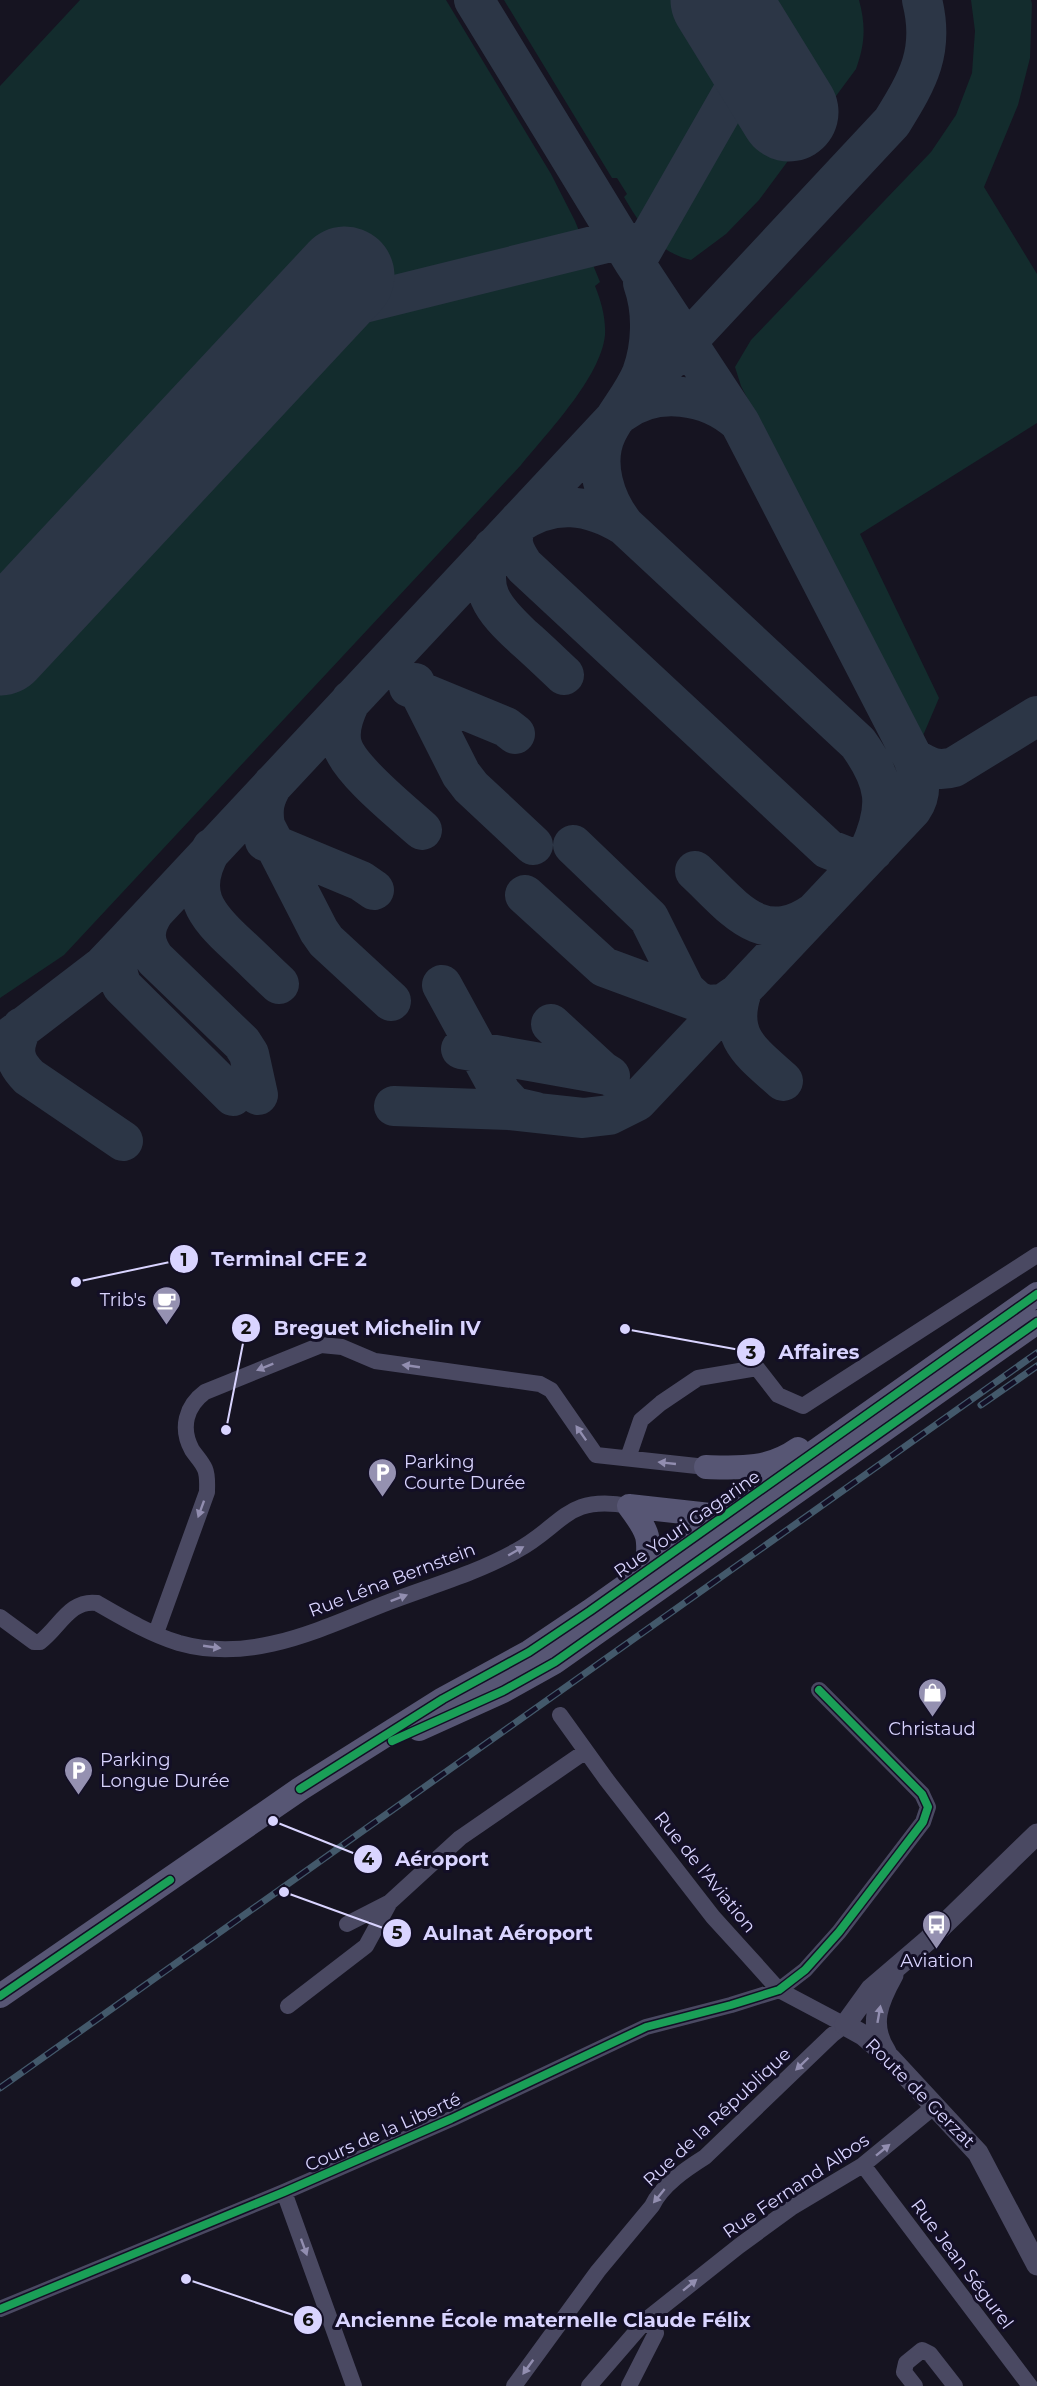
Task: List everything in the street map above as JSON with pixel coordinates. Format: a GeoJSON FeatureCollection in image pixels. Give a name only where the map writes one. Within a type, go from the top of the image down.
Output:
{"type":"FeatureCollection","features":[{"type":"Feature","properties":{"kind":"main road"},"geometry":{"type":"LineString","coordinates":[[706,1467],[750,1468],[785,1458],[986,1318],[1037,1293]]}},
{"type":"Feature","properties":{"kind":"main road","name":"Rue Youri Gagarine"},"geometry":{"type":"LineString","coordinates":[[0,1996],[300,1789],[443,1699],[529,1652],[730,1514],[1037,1293]]}},
{"type":"Feature","properties":{"kind":"main road","name":"Rue Youri Gagarine"},"geometry":{"type":"LineString","coordinates":[[344,1763],[533,1676],[1037,1322]]}},
{"type":"Feature","properties":{"kind":"main road"},"geometry":{"type":"LineString","coordinates":[[591,1636],[602,1624],[688,1564],[729,1525],[734,1491],[725,1479],[706,1467]]}},
{"type":"Feature","properties":{"kind":"main road"},"geometry":{"type":"LineString","coordinates":[[629,1506],[756,1516],[766,1513]]}},
{"type":"Feature","properties":{"kind":"main road"},"geometry":{"type":"LineString","coordinates":[[629,1506],[645,1527],[650,1540],[647,1571]]}},
{"type":"Feature","properties":{"kind":"street"},"geometry":{"type":"LineString","coordinates":[[628,1458],[638,1425],[646,1414],[698,1378],[757,1368],[778,1395],[803,1406],[1037,1255]]}},
{"type":"Feature","properties":{"kind":"street"},"geometry":{"type":"LineString","coordinates":[[156,1633],[207,1492],[205,1469],[187,1439],[185,1425],[195,1400],[205,1392],[319,1346],[342,1347],[375,1361],[540,1384],[551,1390],[596,1455],[706,1467]]}},
{"type":"Feature","properties":{"kind":"street","name":"Rue Léna Bernstein"},"geometry":{"type":"LineString","coordinates":[[0,1617],[34,1642],[40,1642],[72,1609],[89,1602],[97,1603],[147,1630],[180,1643],[227,1649],[256,1648],[293,1639],[518,1551],[578,1508],[604,1503],[629,1506]]}},
{"type":"Feature","properties":{"kind":"street"},"geometry":{"type":"LineString","coordinates":[[779,1990],[805,1970],[839,1932],[923,1822],[927,1807],[922,1794],[819,1690]]}},
{"type":"Feature","properties":{"kind":"street","name":"Rue de l'Aviation"},"geometry":{"type":"LineString","coordinates":[[560,1715],[713,1917],[779,1990],[845,2025]]}},
{"type":"Feature","properties":{"kind":"street"},"geometry":{"type":"LineString","coordinates":[[347,1924],[390,1902],[460,1838],[586,1751]]}},
{"type":"Feature","properties":{"kind":"street"},"geometry":{"type":"LineString","coordinates":[[845,2025],[871,1989],[896,1970],[1037,1834]]}},
{"type":"Feature","properties":{"kind":"street"},"geometry":{"type":"LineString","coordinates":[[288,2006],[366,1946],[390,1902]]}},
{"type":"Feature","properties":{"kind":"street"},"geometry":{"type":"LineString","coordinates":[[890,2058],[877,2038],[876,2015],[886,1988],[896,1970]]}},
{"type":"Feature","properties":{"kind":"street","name":"Cours de la Liberté"},"geometry":{"type":"LineString","coordinates":[[0,2309],[284,2192],[451,2119],[646,2027],[779,1990]]}},
{"type":"Feature","properties":{"kind":"street","name":"Route de Gerzat"},"geometry":{"type":"LineString","coordinates":[[845,2025],[863,2035],[890,2058],[936,2105],[978,2153],[1037,2265]]}},
{"type":"Feature","properties":{"kind":"street","name":"Rue de la République"},"geometry":{"type":"LineString","coordinates":[[514,2386],[598,2271],[652,2206],[656,2197],[686,2169],[705,2157],[845,2025]]}},
{"type":"Feature","properties":{"kind":"street","name":"Rue Fernand Albos"},"geometry":{"type":"LineString","coordinates":[[589,2386],[647,2319],[791,2208],[863,2165],[936,2105]]}},
{"type":"Feature","properties":{"kind":"street","name":"Rue Jean Ségurel"},"geometry":{"type":"LineString","coordinates":[[863,2165],[1030,2386]]}},
{"type":"Feature","properties":{"kind":"street"},"geometry":{"type":"LineString","coordinates":[[284,2192],[354,2386]]}},
{"type":"Feature","properties":{"kind":"street"},"geometry":{"type":"LineString","coordinates":[[629,2386],[656,2333],[647,2319]]}},
{"type":"Feature","properties":{"kind":"street"},"geometry":{"type":"LineString","coordinates":[[915,2386],[904,2372],[906,2363],[922,2350],[930,2354],[955,2386]]}},
{"type":"Feature","properties":{"kind":"green space"},"geometry":{"type":"Polygon","coordinates":[[[80,0],[446,0],[551,174],[575,221],[600,282],[595,286],[603,310],[605,335],[594,369],[584,386],[521,465],[64,955],[0,998],[0,86],[80,0]]]}},
{"type":"Feature","properties":{"kind":"green space"},"geometry":{"type":"Polygon","coordinates":[[[504,0],[859,0],[864,27],[863,43],[856,69],[759,200],[726,234],[691,260],[669,251],[644,228],[624,197],[627,194],[617,178],[612,178],[504,0]]]}},
{"type":"Feature","properties":{"kind":"green space"},"geometry":{"type":"Polygon","coordinates":[[[971,0],[1031,0],[1032,4],[1030,58],[1018,105],[984,187],[1037,274],[1037,423],[860,534],[939,698],[922,738],[741,386],[735,367],[751,340],[931,152],[956,115],[972,73],[975,31],[971,0]]]}},
{"type":"Feature","properties":{"kind":"taxiway"},"geometry":{"type":"LineString","coordinates":[[474,0],[634,262],[740,423],[913,758],[933,768],[954,767],[1037,716]]}},
{"type":"Feature","properties":{"kind":"taxiway"},"geometry":{"type":"LineString","coordinates":[[0,1045],[103,966],[892,122],[922,64],[926,35],[926,18],[922,0]]}},
{"type":"Feature","properties":{"kind":"taxiway"},"geometry":{"type":"LineString","coordinates":[[635,263],[754,55]]}},
{"type":"Feature","properties":{"kind":"taxiway"},"geometry":{"type":"LineString","coordinates":[[307,317],[622,239]]}},
{"type":"Feature","properties":{"kind":"taxiway"},"geometry":{"type":"LineString","coordinates":[[517,524],[544,511],[571,507],[598,513],[625,526],[607,493],[601,469],[601,456],[607,432],[634,389],[642,373],[648,351],[650,316],[643,283]]}},
{"type":"Feature","properties":{"kind":"taxiway"},"geometry":{"type":"LineString","coordinates":[[621,413],[635,404],[650,399],[682,397],[712,405],[739,422]]}},
{"type":"Feature","properties":{"kind":"taxiway"},"geometry":{"type":"LineString","coordinates":[[519,521],[514,533],[513,544],[524,566],[828,849],[851,858],[873,851]]}},
{"type":"Feature","properties":{"kind":"taxiway"},"geometry":{"type":"LineString","coordinates":[[625,526],[858,743],[874,770],[882,795],[880,821],[869,851]]}},
{"type":"Feature","properties":{"kind":"taxiway"},"geometry":{"type":"LineString","coordinates":[[493,548],[486,575],[490,597],[512,627],[564,675]]}},
{"type":"Feature","properties":{"kind":"taxiway"},"geometry":{"type":"LineString","coordinates":[[415,683],[461,774],[471,787],[533,845]]}},
{"type":"Feature","properties":{"kind":"taxiway"},"geometry":{"type":"LineString","coordinates":[[409,687],[506,727],[515,734]]}},
{"type":"Feature","properties":{"kind":"taxiway"},"geometry":{"type":"LineString","coordinates":[[351,700],[341,728],[342,745],[347,755],[365,778],[422,830]]}},
{"type":"Feature","properties":{"kind":"taxiway"},"geometry":{"type":"LineString","coordinates":[[394,1106],[509,1110],[583,1118],[609,1115],[637,1101],[912,809],[919,791],[913,758]]}},
{"type":"Feature","properties":{"kind":"taxiway"},"geometry":{"type":"LineString","coordinates":[[273,784],[264,804],[265,826],[319,931],[326,941],[391,1001]]}},
{"type":"Feature","properties":{"kind":"taxiway"},"geometry":{"type":"LineString","coordinates":[[265,841],[361,881],[374,890]]}},
{"type":"Feature","properties":{"kind":"taxiway"},"geometry":{"type":"LineString","coordinates":[[573,845],[649,918],[685,990],[698,1002]]}},
{"type":"Feature","properties":{"kind":"taxiway"},"geometry":{"type":"LineString","coordinates":[[212,848],[200,878],[200,890],[208,913],[226,934],[279,984]]}},
{"type":"Feature","properties":{"kind":"taxiway"},"geometry":{"type":"LineString","coordinates":[[695,871],[735,909],[763,925],[779,927],[796,923],[815,912]]}},
{"type":"Feature","properties":{"kind":"taxiway"},"geometry":{"type":"LineString","coordinates":[[525,895],[604,967],[707,1005],[723,1004],[742,991]]}},
{"type":"Feature","properties":{"kind":"taxiway"},"geometry":{"type":"LineString","coordinates":[[154,912],[146,930],[151,953],[242,1043],[249,1054],[258,1095]]}},
{"type":"Feature","properties":{"kind":"taxiway"},"geometry":{"type":"LineString","coordinates":[[126,942],[117,963],[122,986],[233,1096]]}},
{"type":"Feature","properties":{"kind":"taxiway"},"geometry":{"type":"LineString","coordinates":[[442,985],[501,1093],[514,1107],[536,1112]]}},
{"type":"Feature","properties":{"kind":"taxiway"},"geometry":{"type":"LineString","coordinates":[[742,991],[737,1021],[745,1043],[761,1062],[783,1081]]}},
{"type":"Feature","properties":{"kind":"taxiway"},"geometry":{"type":"LineString","coordinates":[[551,1024],[610,1076]]}},
{"type":"Feature","properties":{"kind":"taxiway"},"geometry":{"type":"LineString","coordinates":[[22,1027],[16,1041],[15,1054],[23,1071],[123,1141]]}},
{"type":"Feature","properties":{"kind":"taxiway"},"geometry":{"type":"LineString","coordinates":[[461,1049],[608,1075]]}},
{"type":"Feature","properties":{"kind":"runway"},"geometry":{"type":"LineString","coordinates":[[720,0],[789,112]]}},
{"type":"Feature","properties":{"kind":"runway"},"geometry":{"type":"LineString","coordinates":[[0,646],[345,276]]}},
{"type":"Feature","properties":{"kind":"railway"},"geometry":{"type":"LineString","coordinates":[[0,2088],[1037,1353]]}},
{"type":"Feature","properties":{"kind":"railway"},"geometry":{"type":"LineString","coordinates":[[981,1405],[1037,1366]]}},
{"type":"Feature","properties":{"kind":"cycle path"},"geometry":{"type":"LineString","coordinates":[[300,1789],[443,1699],[529,1652],[1037,1294]]}},
{"type":"Feature","properties":{"kind":"cycle path"},"geometry":{"type":"LineString","coordinates":[[392,1741],[503,1691],[555,1662],[1037,1322]]}},
{"type":"Feature","properties":{"kind":"cycle path"},"geometry":{"type":"LineString","coordinates":[[0,2309],[284,2192],[451,2119],[646,2027],[779,1990],[805,1970],[839,1932],[923,1822],[928,1807],[922,1794],[819,1690]]}},
{"type":"Feature","properties":{"kind":"cycle path"},"geometry":{"type":"LineString","coordinates":[[0,1996],[170,1880]]}},
{"type":"Feature","properties":{"kind":"place","name":"Terminal CFE 2"},"geometry":{"type":"Point","coordinates":[76,1282]}},
{"type":"Feature","properties":{"kind":"place","name":"Trib's"},"geometry":{"type":"Point","coordinates":[167,1326]}},
{"type":"Feature","properties":{"kind":"place","name":"Affaires"},"geometry":{"type":"Point","coordinates":[625,1329]}},
{"type":"Feature","properties":{"kind":"place","name":"Breguet Michelin IV"},"geometry":{"type":"Point","coordinates":[226,1430]}},
{"type":"Feature","properties":{"kind":"place","name":"Parking Courte Durée"},"geometry":{"type":"Point","coordinates":[383,1498]}},
{"type":"Feature","properties":{"kind":"place","name":"Christaud"},"geometry":{"type":"Point","coordinates":[932,1718]}},
{"type":"Feature","properties":{"kind":"place","name":"Parking Longue Durée"},"geometry":{"type":"Point","coordinates":[79,1796]}},
{"type":"Feature","properties":{"kind":"place","name":"Aéroport"},"geometry":{"type":"Point","coordinates":[273,1821]}},
{"type":"Feature","properties":{"kind":"place","name":"Aulnat Aéroport"},"geometry":{"type":"Point","coordinates":[284,1892]}},
{"type":"Feature","properties":{"kind":"place","name":"Aviation"},"geometry":{"type":"Point","coordinates":[937,1950]}},
{"type":"Feature","properties":{"kind":"place","name":"Ancienne École maternelle Claude Félix"},"geometry":{"type":"Point","coordinates":[186,2279]}}]}
